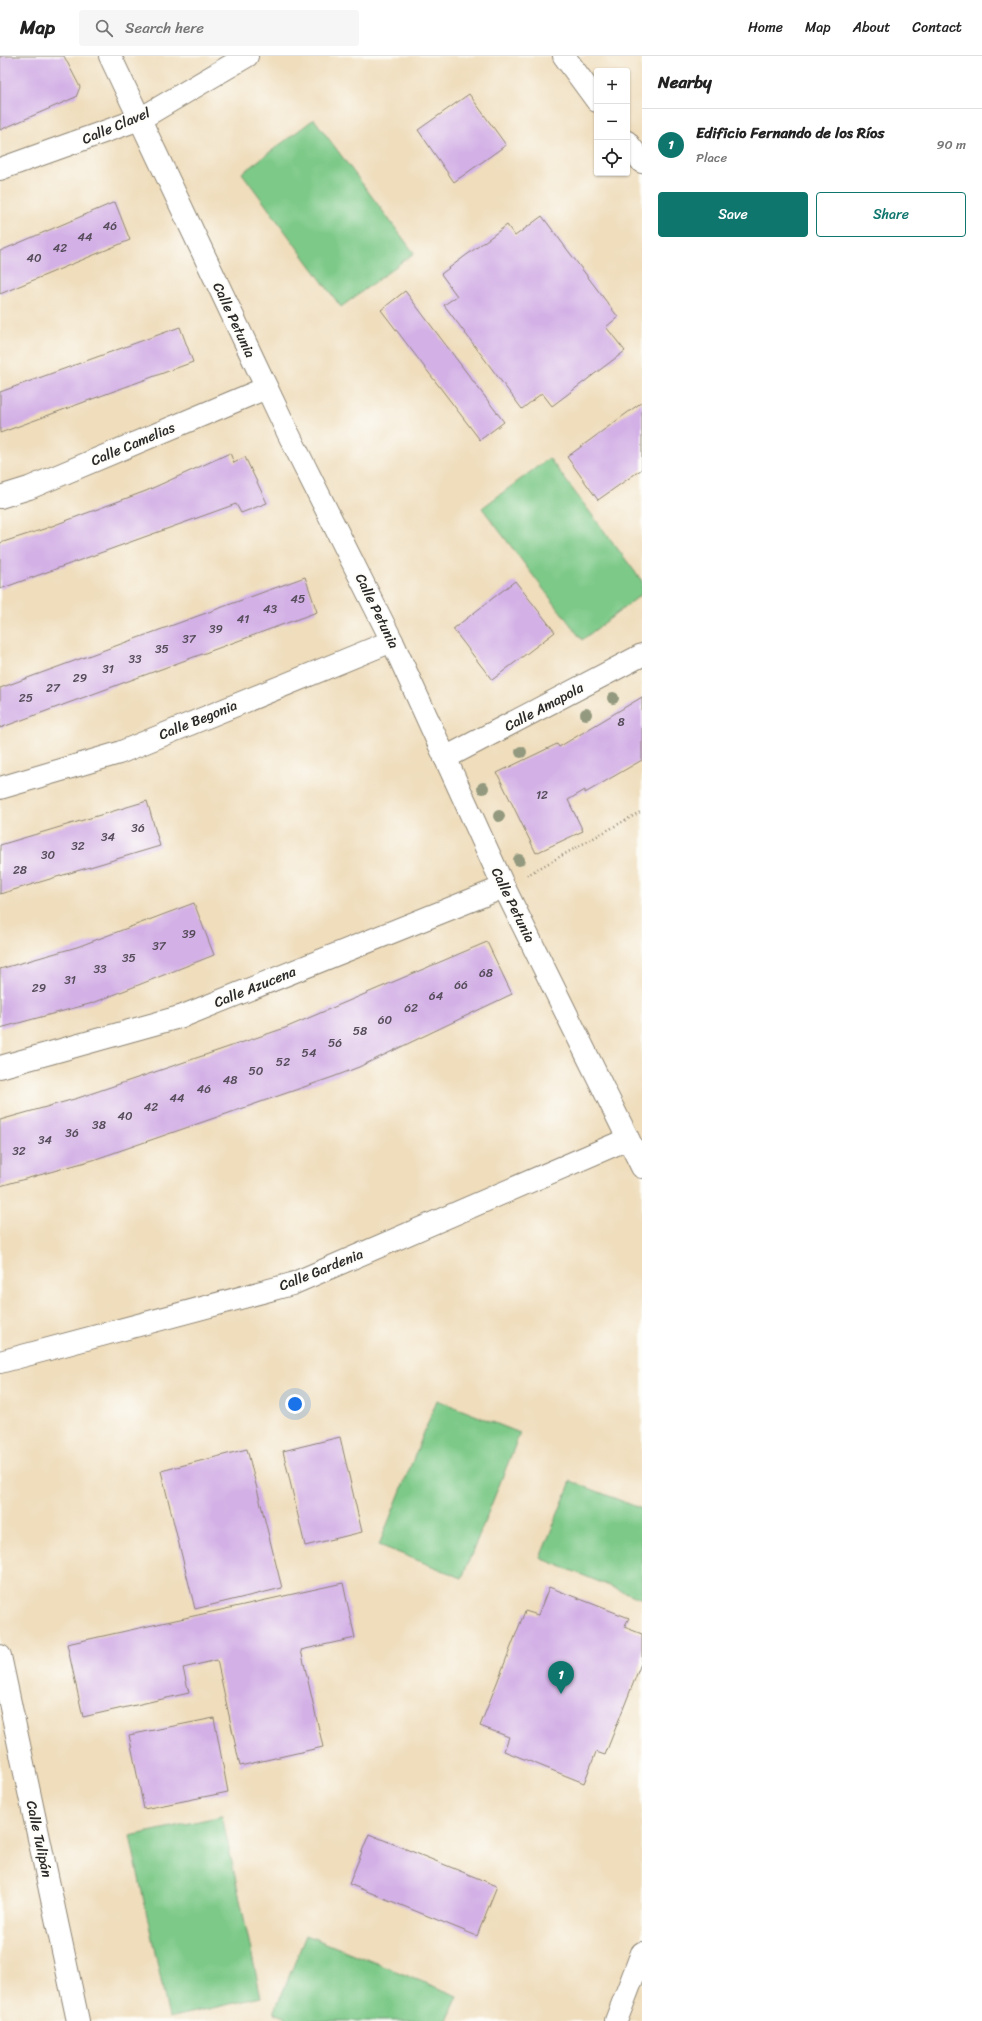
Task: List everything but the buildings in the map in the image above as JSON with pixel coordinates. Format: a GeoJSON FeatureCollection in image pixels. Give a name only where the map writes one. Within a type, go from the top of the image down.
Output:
{"type":"FeatureCollection","features":[{"type":"Feature","properties":{"kind":"street","name":"Calle Petunia"},"geometry":{"type":"LineString","coordinates":[[110,56],[266,388],[392,641],[504,887],[642,1167]]}},
{"type":"Feature","properties":{"kind":"street","name":"Calle Clavel"},"geometry":{"type":"LineString","coordinates":[[0,169],[140,119],[247,56]]}},
{"type":"Feature","properties":{"kind":"street"},"geometry":{"type":"LineString","coordinates":[[564,56],[594,97]]}},
{"type":"Feature","properties":{"kind":"street"},"geometry":{"type":"LineString","coordinates":[[630,146],[642,162]]}},
{"type":"Feature","properties":{"kind":"street","name":"Calle Camelias"},"geometry":{"type":"LineString","coordinates":[[0,496],[29,488],[266,388]]}},
{"type":"Feature","properties":{"kind":"street","name":"Calle Begonia"},"geometry":{"type":"LineString","coordinates":[[0,788],[119,753],[392,641]]}},
{"type":"Feature","properties":{"kind":"street","name":"Calle Amapola"},"geometry":{"type":"LineString","coordinates":[[445,758],[642,655]]}},
{"type":"Feature","properties":{"kind":"street","name":"Calle Azucena"},"geometry":{"type":"LineString","coordinates":[[0,1067],[183,1016],[504,887]]}},
{"type":"Feature","properties":{"kind":"street","name":"Calle Gardenia"},"geometry":{"type":"LineString","coordinates":[[0,1362],[292,1284],[628,1139]]}},
{"type":"Feature","properties":{"kind":"street","name":"Calle Tulipán"},"geometry":{"type":"LineString","coordinates":[[0,1656],[78,2021]]}},
{"type":"Feature","properties":{"kind":"street"},"geometry":{"type":"LineString","coordinates":[[616,2021],[642,1954]]}},
{"type":"Feature","properties":{"kind":"path"},"geometry":{"type":"LineString","coordinates":[[504,887],[642,811]]}},
{"type":"Feature","properties":{"kind":"green space"},"geometry":{"type":"Polygon","coordinates":[[[314,119],[414,253],[341,307],[242,173],[314,119]]]}},
{"type":"Feature","properties":{"kind":"green space"},"geometry":{"type":"Polygon","coordinates":[[[549,458],[642,581],[642,594],[582,640],[482,508],[549,458]]]}},
{"type":"Feature","properties":{"kind":"green space"},"geometry":{"type":"Polygon","coordinates":[[[437,1400],[520,1433],[462,1578],[379,1545],[437,1400]]]}},
{"type":"Feature","properties":{"kind":"green space"},"geometry":{"type":"Polygon","coordinates":[[[571,1481],[642,1509],[642,1599],[540,1558],[571,1481]]]}},
{"type":"Feature","properties":{"kind":"green space"},"geometry":{"type":"Polygon","coordinates":[[[222,1816],[261,1997],[169,2018],[130,1836],[222,1816]]]}},
{"type":"Feature","properties":{"kind":"green space"},"geometry":{"type":"Polygon","coordinates":[[[306,1935],[458,1996],[447,2021],[293,2021],[274,2013],[306,1935]]]}},
{"type":"Feature","properties":{"kind":"place","name":"Edificio Fernando de los Ríos"},"geometry":{"type":"Point","coordinates":[561,1694]}}]}
